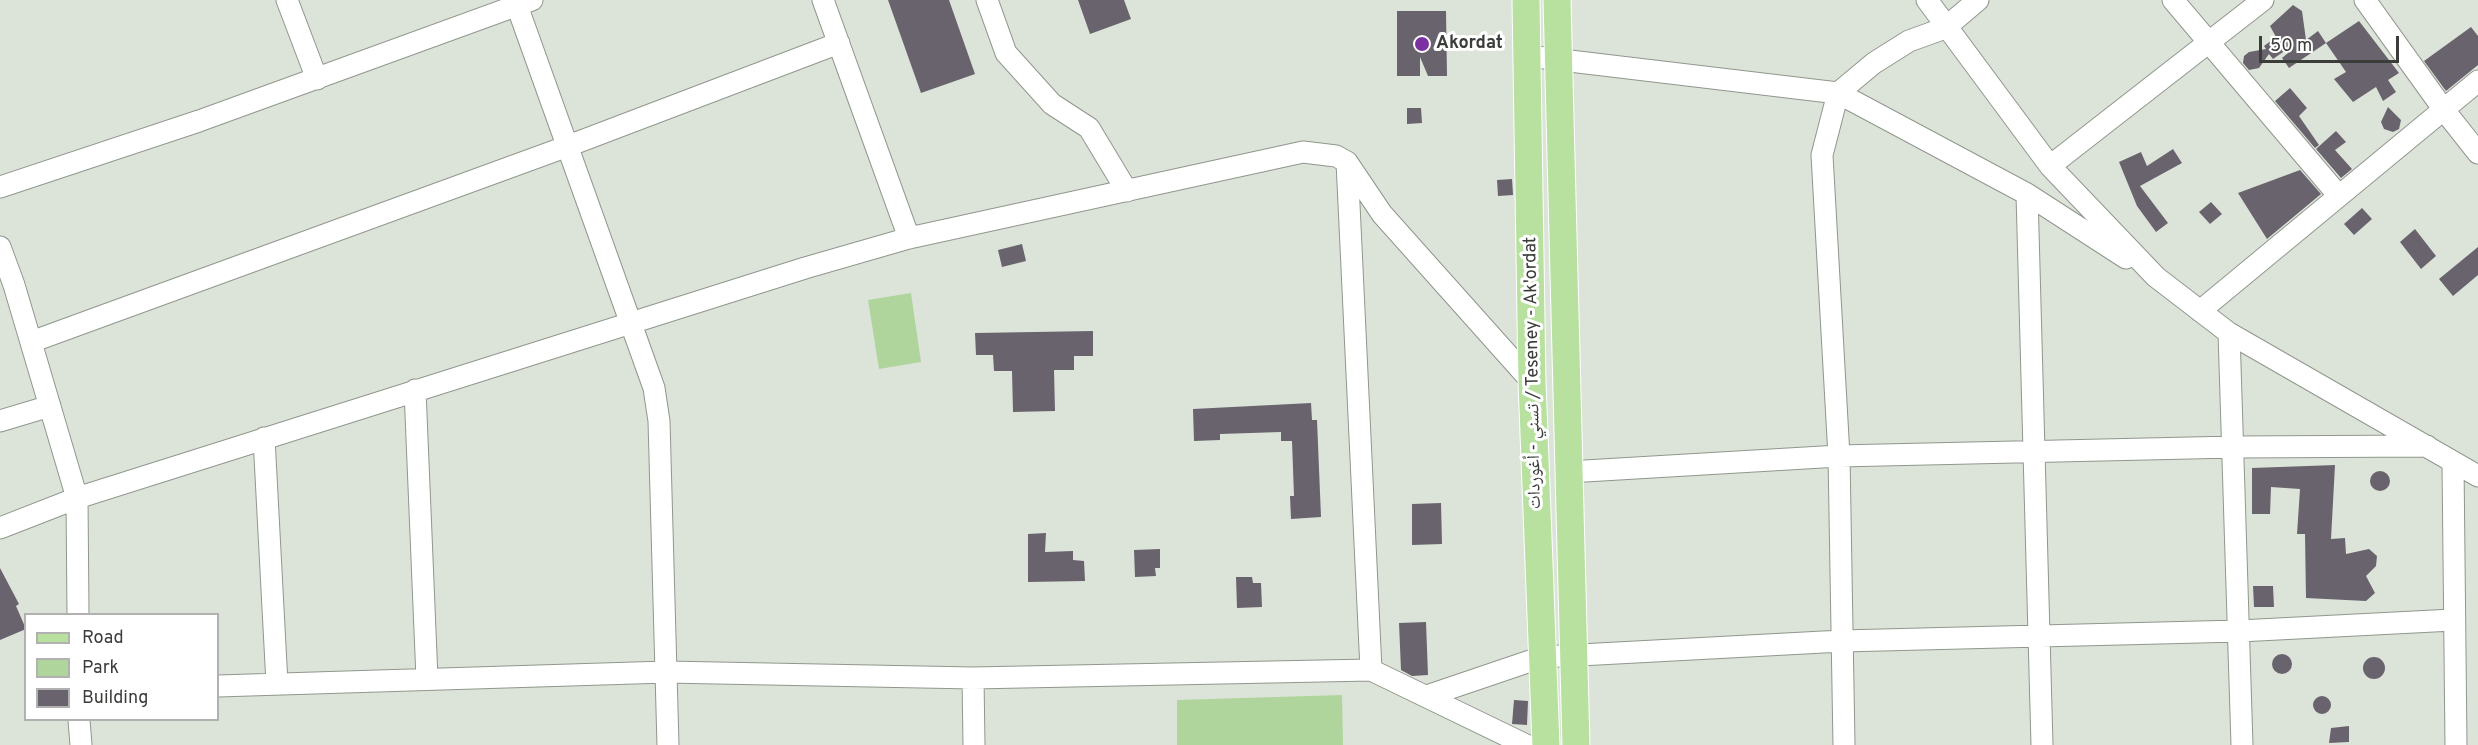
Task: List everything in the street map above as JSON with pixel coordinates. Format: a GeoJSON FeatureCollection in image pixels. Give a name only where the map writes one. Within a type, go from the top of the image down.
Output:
{"type":"FeatureCollection","features":[{"type":"Feature","properties":{"kind":"main road","name":"تسني - أغوردات / Teseney - Ak'ordat"},"geometry":{"type":"LineString","coordinates":[[1526,0],[1532,382],[1546,745]]}},
{"type":"Feature","properties":{"kind":"main road"},"geometry":{"type":"LineString","coordinates":[[1557,0],[1576,745]]}},
{"type":"Feature","properties":{"kind":"street"},"geometry":{"type":"LineString","coordinates":[[287,0],[317,79]]}},
{"type":"Feature","properties":{"kind":"street"},"geometry":{"type":"LineString","coordinates":[[823,0],[909,238]]}},
{"type":"Feature","properties":{"kind":"street"},"geometry":{"type":"LineString","coordinates":[[987,0],[1006,53],[1052,104],[1089,129],[1127,191]]}},
{"type":"Feature","properties":{"kind":"street"},"geometry":{"type":"LineString","coordinates":[[1927,0],[1945,28],[2050,166],[2156,277]]}},
{"type":"Feature","properties":{"kind":"street"},"geometry":{"type":"LineString","coordinates":[[1844,745],[1839,456],[1822,155],[1838,93],[1874,63],[1909,42],[1945,28],[1978,0]]}},
{"type":"Feature","properties":{"kind":"street"},"geometry":{"type":"LineString","coordinates":[[2173,0],[2211,42],[2339,196]]}},
{"type":"Feature","properties":{"kind":"street"},"geometry":{"type":"LineString","coordinates":[[2050,166],[2263,0]]}},
{"type":"Feature","properties":{"kind":"street"},"geometry":{"type":"LineString","coordinates":[[2366,0],[2444,111],[2478,153]]}},
{"type":"Feature","properties":{"kind":"street"},"geometry":{"type":"LineString","coordinates":[[0,187],[199,122],[521,2],[568,146],[654,388],[659,421],[668,745]]}},
{"type":"Feature","properties":{"kind":"street"},"geometry":{"type":"LineString","coordinates":[[31,342],[568,146],[839,43]]}},
{"type":"Feature","properties":{"kind":"street"},"geometry":{"type":"LineString","coordinates":[[1528,56],[1838,93],[2027,194],[2156,277],[2229,333],[2478,476]]}},
{"type":"Feature","properties":{"kind":"street"},"geometry":{"type":"LineString","coordinates":[[2200,311],[2478,81]]}},
{"type":"Feature","properties":{"kind":"street"},"geometry":{"type":"LineString","coordinates":[[0,528],[77,498],[264,438],[631,322],[909,238],[1303,152],[1329,155],[1347,162],[1382,214],[1532,382]]}},
{"type":"Feature","properties":{"kind":"street"},"geometry":{"type":"LineString","coordinates":[[1347,162],[1371,670]]}},
{"type":"Feature","properties":{"kind":"street"},"geometry":{"type":"LineString","coordinates":[[2027,194],[2042,745]]}},
{"type":"Feature","properties":{"kind":"street"},"geometry":{"type":"LineString","coordinates":[[0,247],[77,498],[78,613]]}},
{"type":"Feature","properties":{"kind":"street"},"geometry":{"type":"LineString","coordinates":[[2229,333],[2242,745]]}},
{"type":"Feature","properties":{"kind":"street"},"geometry":{"type":"LineString","coordinates":[[415,390],[427,679]]}},
{"type":"Feature","properties":{"kind":"street"},"geometry":{"type":"LineString","coordinates":[[0,421],[50,406]]}},
{"type":"Feature","properties":{"kind":"street"},"geometry":{"type":"LineString","coordinates":[[264,438],[277,684]]}},
{"type":"Feature","properties":{"kind":"street"},"geometry":{"type":"LineString","coordinates":[[1568,472],[1839,456],[2234,447],[2427,446]]}},
{"type":"Feature","properties":{"kind":"street"},"geometry":{"type":"LineString","coordinates":[[2453,463],[2456,745]]}},
{"type":"Feature","properties":{"kind":"street"},"geometry":{"type":"LineString","coordinates":[[1427,696],[1542,657],[1842,641],[2239,631],[2453,620]]}},
{"type":"Feature","properties":{"kind":"street"},"geometry":{"type":"LineString","coordinates":[[219,686],[666,672],[973,678],[1371,670],[1526,745]]}},
{"type":"Feature","properties":{"kind":"street"},"geometry":{"type":"LineString","coordinates":[[973,678],[974,745]]}},
{"type":"Feature","properties":{"kind":"street"},"geometry":{"type":"LineString","coordinates":[[79,721],[81,745]]}},
{"type":"Feature","properties":{"kind":"green space"},"geometry":{"type":"Polygon","coordinates":[[[911,293],[921,362],[879,369],[868,300],[911,293]]]}},
{"type":"Feature","properties":{"kind":"green space"},"geometry":{"type":"Polygon","coordinates":[[[1342,695],[1343,745],[1177,745],[1177,700],[1342,695]]]}},
{"type":"Feature","properties":{"kind":"building"},"geometry":{"type":"Polygon","coordinates":[[[888,0],[949,0],[975,74],[921,93],[888,0]]]}},
{"type":"Feature","properties":{"kind":"building"},"geometry":{"type":"Polygon","coordinates":[[[1078,0],[1124,0],[1131,19],[1090,34],[1078,0]]]}},
{"type":"Feature","properties":{"kind":"building"},"geometry":{"type":"Polygon","coordinates":[[[2293,5],[2302,11],[2306,40],[2318,31],[2326,43],[2289,68],[2282,58],[2288,53],[2286,50],[2273,59],[2269,54],[2259,68],[2249,70],[2243,63],[2244,56],[2249,52],[2266,49],[2264,46],[2276,37],[2270,26],[2293,5]]]}},
{"type":"Feature","properties":{"kind":"building","name":"Akordat"},"geometry":{"type":"Polygon","coordinates":[[[1397,11],[1446,11],[1447,76],[1428,76],[1420,57],[1420,76],[1397,76],[1397,11]]]}},
{"type":"Feature","properties":{"kind":"building"},"geometry":{"type":"Polygon","coordinates":[[[2359,21],[2399,73],[2388,80],[2396,92],[2383,101],[2376,87],[2353,102],[2334,79],[2346,72],[2326,43],[2359,21]]]}},
{"type":"Feature","properties":{"kind":"building"},"geometry":{"type":"Polygon","coordinates":[[[2471,27],[2478,36],[2478,65],[2446,91],[2424,61],[2471,27]]]}},
{"type":"Feature","properties":{"kind":"building"},"geometry":{"type":"Polygon","coordinates":[[[2290,88],[2307,108],[2299,116],[2319,145],[2315,148],[2275,101],[2290,88]]]}},
{"type":"Feature","properties":{"kind":"building"},"geometry":{"type":"Polygon","coordinates":[[[2388,107],[2401,120],[2399,129],[2393,132],[2384,129],[2381,122],[2388,107]]]}},
{"type":"Feature","properties":{"kind":"building"},"geometry":{"type":"Polygon","coordinates":[[[1407,108],[1421,108],[1422,123],[1407,124],[1407,108]]]}},
{"type":"Feature","properties":{"kind":"building"},"geometry":{"type":"Polygon","coordinates":[[[2336,131],[2346,142],[2335,150],[2352,169],[2341,178],[2316,149],[2336,131]]]}},
{"type":"Feature","properties":{"kind":"building"},"geometry":{"type":"Polygon","coordinates":[[[2173,149],[2182,163],[2140,186],[2168,223],[2156,232],[2137,206],[2119,162],[2141,152],[2147,166],[2173,149]]]}},
{"type":"Feature","properties":{"kind":"building"},"geometry":{"type":"Polygon","coordinates":[[[2300,170],[2321,194],[2267,239],[2238,193],[2300,170]]]}},
{"type":"Feature","properties":{"kind":"building"},"geometry":{"type":"Polygon","coordinates":[[[1512,179],[1513,195],[1498,196],[1497,180],[1512,179]]]}},
{"type":"Feature","properties":{"kind":"building"},"geometry":{"type":"Polygon","coordinates":[[[2211,202],[2222,214],[2210,224],[2199,212],[2211,202]]]}},
{"type":"Feature","properties":{"kind":"building"},"geometry":{"type":"Polygon","coordinates":[[[2362,208],[2372,219],[2354,235],[2344,224],[2362,208]]]}},
{"type":"Feature","properties":{"kind":"building"},"geometry":{"type":"Polygon","coordinates":[[[2415,229],[2436,256],[2421,269],[2400,242],[2415,229]]]}},
{"type":"Feature","properties":{"kind":"building"},"geometry":{"type":"Polygon","coordinates":[[[1022,244],[1026,261],[1002,267],[998,250],[1022,244]]]}},
{"type":"Feature","properties":{"kind":"building"},"geometry":{"type":"Polygon","coordinates":[[[2478,247],[2478,275],[2453,296],[2439,279],[2478,247]]]}},
{"type":"Feature","properties":{"kind":"building"},"geometry":{"type":"Polygon","coordinates":[[[1093,331],[1093,356],[1074,356],[1074,370],[1054,370],[1055,411],[1013,412],[1012,371],[994,371],[993,355],[976,355],[975,333],[1093,331]]]}},
{"type":"Feature","properties":{"kind":"building"},"geometry":{"type":"Polygon","coordinates":[[[1311,403],[1312,420],[1317,420],[1321,517],[1291,519],[1290,496],[1294,496],[1292,441],[1281,441],[1281,432],[1220,434],[1220,440],[1194,441],[1193,409],[1311,403]]]}},
{"type":"Feature","properties":{"kind":"building"},"geometry":{"type":"Polygon","coordinates":[[[2335,465],[2331,539],[2345,538],[2346,554],[2369,549],[2377,556],[2376,566],[2366,576],[2375,593],[2366,601],[2306,598],[2305,534],[2297,534],[2300,489],[2271,487],[2270,514],[2252,514],[2252,468],[2335,465]]]}},
{"type":"Feature","properties":{"kind":"building"},"geometry":{"type":"Polygon","coordinates":[[[2376,471],[2384,471],[2390,477],[2390,485],[2384,491],[2376,491],[2370,485],[2370,477],[2376,471]]]}},
{"type":"Feature","properties":{"kind":"building"},"geometry":{"type":"Polygon","coordinates":[[[1441,503],[1442,544],[1412,545],[1412,504],[1441,503]]]}},
{"type":"Feature","properties":{"kind":"building"},"geometry":{"type":"Polygon","coordinates":[[[1046,533],[1045,552],[1073,551],[1073,560],[1084,561],[1085,581],[1028,582],[1028,534],[1046,533]]]}},
{"type":"Feature","properties":{"kind":"building"},"geometry":{"type":"Polygon","coordinates":[[[1160,549],[1160,568],[1155,568],[1156,576],[1135,577],[1134,550],[1160,549]]]}},
{"type":"Feature","properties":{"kind":"building"},"geometry":{"type":"Polygon","coordinates":[[[0,568],[19,604],[16,606],[24,630],[0,640],[0,568]]]}},
{"type":"Feature","properties":{"kind":"building"},"geometry":{"type":"Polygon","coordinates":[[[1236,577],[1252,577],[1253,583],[1261,583],[1262,607],[1237,608],[1236,577]]]}},
{"type":"Feature","properties":{"kind":"building"},"geometry":{"type":"Polygon","coordinates":[[[2253,586],[2273,586],[2274,607],[2254,607],[2253,586]]]}},
{"type":"Feature","properties":{"kind":"building"},"geometry":{"type":"Polygon","coordinates":[[[1426,622],[1428,675],[1412,676],[1401,670],[1399,623],[1426,622]]]}},
{"type":"Feature","properties":{"kind":"building"},"geometry":{"type":"Polygon","coordinates":[[[2282,654],[2289,657],[2292,664],[2289,671],[2282,674],[2275,671],[2272,664],[2275,657],[2282,654]]]}},
{"type":"Feature","properties":{"kind":"building"},"geometry":{"type":"Polygon","coordinates":[[[2374,657],[2382,660],[2385,668],[2382,676],[2374,679],[2366,676],[2363,668],[2366,660],[2374,657]]]}},
{"type":"Feature","properties":{"kind":"building"},"geometry":{"type":"Polygon","coordinates":[[[2318,696],[2326,696],[2331,701],[2329,712],[2318,714],[2313,709],[2313,701],[2318,696]]]}},
{"type":"Feature","properties":{"kind":"building"},"geometry":{"type":"Polygon","coordinates":[[[1514,700],[1528,701],[1527,725],[1512,724],[1514,700]]]}},
{"type":"Feature","properties":{"kind":"building"},"geometry":{"type":"Polygon","coordinates":[[[2349,726],[2349,742],[2329,743],[2331,728],[2349,726]]]}},
{"type":"Feature","properties":{"kind":"place","name":"Akordat"},"geometry":{"type":"Point","coordinates":[1422,44]}}]}
